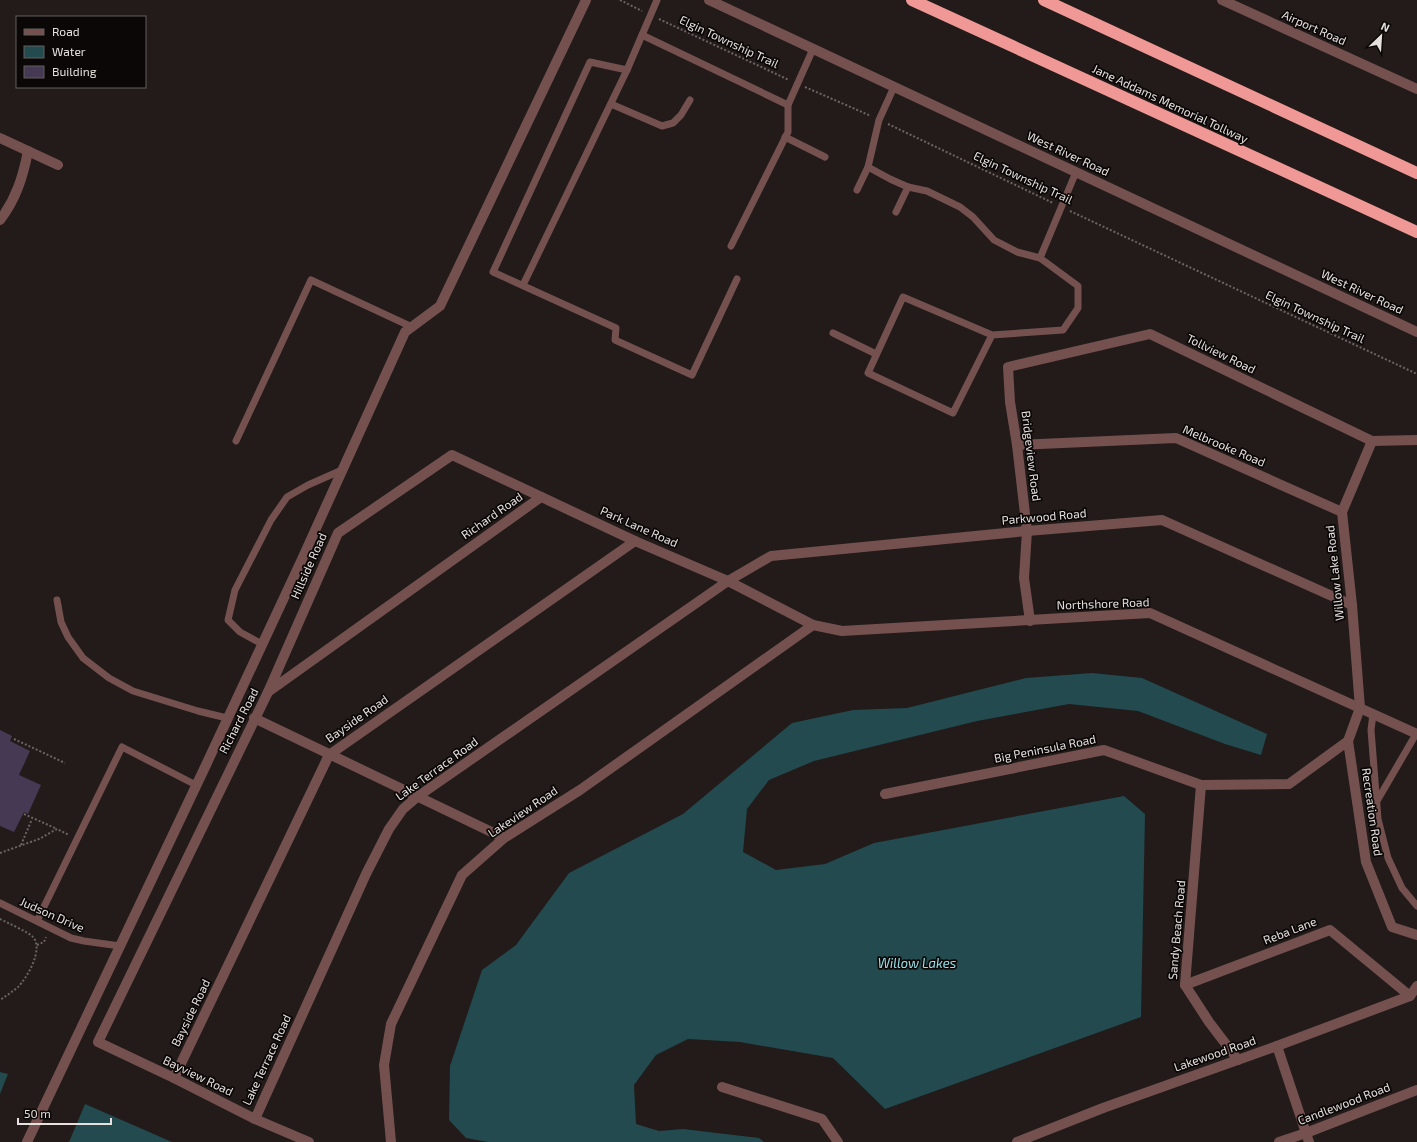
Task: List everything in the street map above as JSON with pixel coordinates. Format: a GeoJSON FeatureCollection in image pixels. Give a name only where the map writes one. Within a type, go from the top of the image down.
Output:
{"type":"FeatureCollection","features":[{"type":"Feature","properties":{"kind":"highway","name":"Jane Addams Memorial Tollway"},"geometry":{"type":"LineString","coordinates":[[912,0],[1417,232]]}},
{"type":"Feature","properties":{"kind":"highway"},"geometry":{"type":"LineString","coordinates":[[1044,0],[1417,173]]}},
{"type":"Feature","properties":{"kind":"street"},"geometry":{"type":"LineString","coordinates":[[27,1142],[262,644],[405,332],[440,306],[586,0]]}},
{"type":"Feature","properties":{"kind":"street","name":"West River Road"},"geometry":{"type":"LineString","coordinates":[[709,0],[1417,332]]}},
{"type":"Feature","properties":{"kind":"street","name":"Airport Road"},"geometry":{"type":"LineString","coordinates":[[1222,0],[1417,89]]}},
{"type":"Feature","properties":{"kind":"street"},"geometry":{"type":"LineString","coordinates":[[0,138],[58,165]]}},
{"type":"Feature","properties":{"kind":"street"},"geometry":{"type":"LineString","coordinates":[[0,220],[17,191],[24,172],[28,151]]}},
{"type":"Feature","properties":{"kind":"street","name":"Tollview Road"},"geometry":{"type":"LineString","coordinates":[[1008,367],[1150,334],[1372,441],[1417,440]]}},
{"type":"Feature","properties":{"kind":"street","name":"Bridgeview Road"},"geometry":{"type":"LineString","coordinates":[[1008,367],[1010,402],[1017,445],[1027,531],[1024,578],[1030,621]]}},
{"type":"Feature","properties":{"kind":"street","name":"Melbrooke Road"},"geometry":{"type":"LineString","coordinates":[[1017,445],[1176,438],[1342,512]]}},
{"type":"Feature","properties":{"kind":"street","name":"Willow Lake Road"},"geometry":{"type":"LineString","coordinates":[[1360,708],[1352,605],[1342,512],[1372,441]]}},
{"type":"Feature","properties":{"kind":"street","name":"Park Lane Road"},"geometry":{"type":"LineString","coordinates":[[452,455],[635,540],[728,581],[813,625]]}},
{"type":"Feature","properties":{"kind":"street","name":"Hillside Road"},"geometry":{"type":"LineString","coordinates":[[268,692],[338,534],[452,455]]}},
{"type":"Feature","properties":{"kind":"street","name":"Richard Road"},"geometry":{"type":"LineString","coordinates":[[98,1042],[254,718],[268,692],[541,497]]}},
{"type":"Feature","properties":{"kind":"street","name":"Parkwood Road"},"geometry":{"type":"LineString","coordinates":[[728,581],[772,556],[1027,531],[1162,520],[1352,605]]}},
{"type":"Feature","properties":{"kind":"street","name":"Bayside Road"},"geometry":{"type":"LineString","coordinates":[[174,1078],[329,755],[635,540]]}},
{"type":"Feature","properties":{"kind":"street","name":"Lake Terrace Road"},"geometry":{"type":"LineString","coordinates":[[255,1119],[366,874],[389,829],[403,809],[417,797],[728,581]]}},
{"type":"Feature","properties":{"kind":"street","name":"Northshore Road"},"geometry":{"type":"LineString","coordinates":[[813,625],[842,632],[1150,613],[1417,734]]}},
{"type":"Feature","properties":{"kind":"street","name":"Lakeview Road"},"geometry":{"type":"LineString","coordinates":[[391,1142],[384,1065],[391,1024],[462,875],[504,838],[580,790],[813,625]]}},
{"type":"Feature","properties":{"kind":"street"},"geometry":{"type":"LineString","coordinates":[[1348,741],[1360,708]]}},
{"type":"Feature","properties":{"kind":"street"},"geometry":{"type":"LineString","coordinates":[[254,718],[504,838]]}},
{"type":"Feature","properties":{"kind":"street","name":"Big Peninsula Road"},"geometry":{"type":"LineString","coordinates":[[885,794],[1104,750],[1201,785],[1289,784],[1348,741]]}},
{"type":"Feature","properties":{"kind":"street","name":"Recreation Road"},"geometry":{"type":"LineString","coordinates":[[1348,741],[1366,862],[1392,927],[1417,935]]}},
{"type":"Feature","properties":{"kind":"street","name":"Sandy Beach Road"},"geometry":{"type":"LineString","coordinates":[[1201,785],[1185,985],[1209,1022],[1238,1060]]}},
{"type":"Feature","properties":{"kind":"street","name":"Reba Lane"},"geometry":{"type":"LineString","coordinates":[[1185,985],[1330,930],[1410,996]]}},
{"type":"Feature","properties":{"kind":"street"},"geometry":{"type":"LineString","coordinates":[[1410,996],[1417,986]]}},
{"type":"Feature","properties":{"kind":"street","name":"Lakewood Road"},"geometry":{"type":"LineString","coordinates":[[1017,1142],[1103,1108],[1277,1046],[1410,996]]}},
{"type":"Feature","properties":{"kind":"street","name":"Bayview Road"},"geometry":{"type":"LineString","coordinates":[[98,1042],[255,1119],[309,1142]]}},
{"type":"Feature","properties":{"kind":"street"},"geometry":{"type":"LineString","coordinates":[[1277,1046],[1308,1137]]}},
{"type":"Feature","properties":{"kind":"street"},"geometry":{"type":"LineString","coordinates":[[722,1088],[822,1119],[838,1142]]}},
{"type":"Feature","properties":{"kind":"street","name":"Candlewood Road"},"geometry":{"type":"LineString","coordinates":[[1279,1142],[1308,1137],[1417,1090]]}},
{"type":"Feature","properties":{"kind":"lane"},"geometry":{"type":"LineString","coordinates":[[523,286],[627,70],[657,0]]}},
{"type":"Feature","properties":{"kind":"lane"},"geometry":{"type":"LineString","coordinates":[[642,35],[788,105]]}},
{"type":"Feature","properties":{"kind":"lane"},"geometry":{"type":"LineString","coordinates":[[731,246],[788,132],[788,105],[813,49]]}},
{"type":"Feature","properties":{"kind":"lane"},"geometry":{"type":"LineString","coordinates":[[627,70],[590,62],[493,272],[616,328],[614,340],[692,375],[737,279]]}},
{"type":"Feature","properties":{"kind":"lane"},"geometry":{"type":"LineString","coordinates":[[857,190],[868,168],[878,120],[894,87]]}},
{"type":"Feature","properties":{"kind":"lane"},"geometry":{"type":"LineString","coordinates":[[611,104],[662,126],[673,123],[690,100]]}},
{"type":"Feature","properties":{"kind":"lane"},"geometry":{"type":"LineString","coordinates":[[785,137],[825,157]]}},
{"type":"Feature","properties":{"kind":"lane"},"geometry":{"type":"LineString","coordinates":[[868,168],[908,187],[927,191],[960,207],[973,217],[994,240],[1017,252],[1040,258],[1078,286],[1078,308],[1063,330],[992,335],[904,297],[868,373],[953,413],[992,335]]}},
{"type":"Feature","properties":{"kind":"lane"},"geometry":{"type":"LineString","coordinates":[[1040,258],[1076,172]]}},
{"type":"Feature","properties":{"kind":"lane"},"geometry":{"type":"LineString","coordinates":[[896,212],[908,187]]}},
{"type":"Feature","properties":{"kind":"lane"},"geometry":{"type":"LineString","coordinates":[[236,441],[311,280],[412,326]]}},
{"type":"Feature","properties":{"kind":"lane"},"geometry":{"type":"LineString","coordinates":[[832,333],[876,354]]}},
{"type":"Feature","properties":{"kind":"lane"},"geometry":{"type":"LineString","coordinates":[[262,644],[240,632],[228,620],[235,590],[271,520],[287,497],[342,470]]}},
{"type":"Feature","properties":{"kind":"lane"},"geometry":{"type":"LineString","coordinates":[[57,600],[61,622],[68,637],[83,658],[109,678],[133,691],[198,711],[227,718]]}},
{"type":"Feature","properties":{"kind":"lane"},"geometry":{"type":"LineString","coordinates":[[1373,714],[1371,724],[1378,819],[1388,858],[1402,888],[1417,906]]}},
{"type":"Feature","properties":{"kind":"lane"},"geometry":{"type":"LineString","coordinates":[[1377,801],[1417,734]]}},
{"type":"Feature","properties":{"kind":"lane"},"geometry":{"type":"LineString","coordinates":[[36,921],[122,747],[196,785]]}},
{"type":"Feature","properties":{"kind":"lane","name":"Judson Drive"},"geometry":{"type":"LineString","coordinates":[[0,903],[71,938],[84,942],[120,946]]}},
{"type":"Feature","properties":{"kind":"path","name":"Elgin Township Trail"},"geometry":{"type":"LineString","coordinates":[[620,0],[1417,374]]}},
{"type":"Feature","properties":{"kind":"path"},"geometry":{"type":"LineString","coordinates":[[14,739],[65,763]]}},
{"type":"Feature","properties":{"kind":"path"},"geometry":{"type":"LineString","coordinates":[[24,814],[77,840]]}},
{"type":"Feature","properties":{"kind":"path"},"geometry":{"type":"LineString","coordinates":[[21,846],[32,818]]}},
{"type":"Feature","properties":{"kind":"path"},"geometry":{"type":"LineString","coordinates":[[0,853],[21,846],[57,830]]}},
{"type":"Feature","properties":{"kind":"path"},"geometry":{"type":"LineString","coordinates":[[25,905],[35,904],[38,900]]}},
{"type":"Feature","properties":{"kind":"path"},"geometry":{"type":"LineString","coordinates":[[0,919],[33,936],[37,945],[34,960],[24,979],[9,994],[0,1000]]}},
{"type":"Feature","properties":{"kind":"path"},"geometry":{"type":"LineString","coordinates":[[37,945],[44,942],[46,936]]}},
{"type":"Feature","properties":{"kind":"water","name":"Willow Lakes"},"geometry":{"type":"Polygon","coordinates":[[[1092,673],[1142,678],[1267,734],[1261,755],[1225,744],[1138,711],[1069,704],[977,721],[814,761],[769,780],[747,809],[743,852],[776,870],[825,864],[874,843],[1124,796],[1145,814],[1141,1017],[885,1109],[833,1058],[740,1042],[688,1039],[656,1055],[634,1085],[636,1124],[659,1131],[683,1129],[759,1138],[764,1142],[488,1142],[466,1138],[449,1120],[450,1066],[482,970],[516,945],[569,873],[683,814],[792,723],[853,710],[907,708],[1026,678],[1092,673]]]}},
{"type":"Feature","properties":{"kind":"water"},"geometry":{"type":"Polygon","coordinates":[[[0,1072],[8,1074],[0,1094],[0,1072]]]}},
{"type":"Feature","properties":{"kind":"water"},"geometry":{"type":"Polygon","coordinates":[[[85,1104],[172,1142],[69,1142],[85,1104]]]}},
{"type":"Feature","properties":{"kind":"building"},"geometry":{"type":"Polygon","coordinates":[[[0,730],[12,736],[10,741],[30,751],[19,775],[41,785],[28,814],[24,812],[14,832],[0,826],[0,730]]]}}]}
